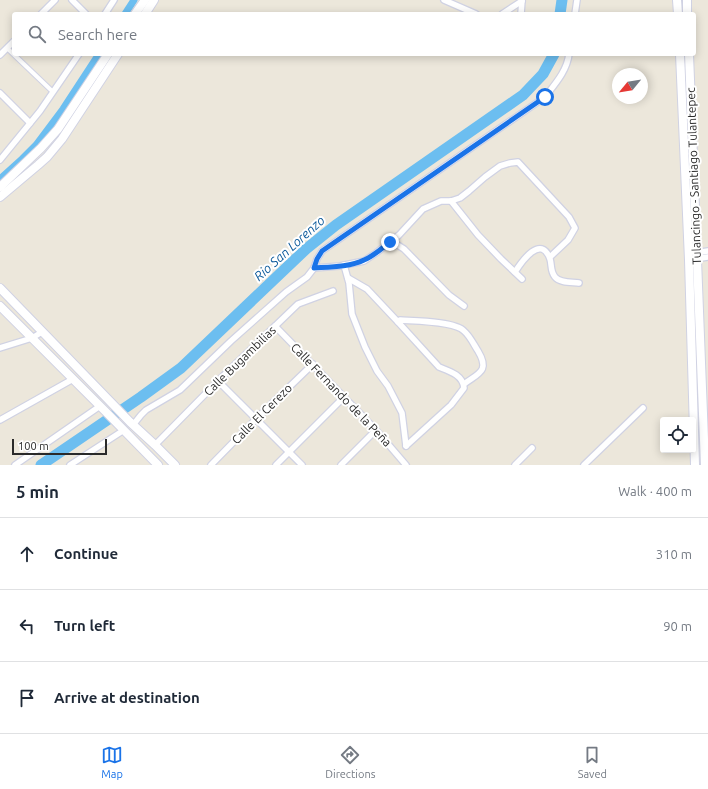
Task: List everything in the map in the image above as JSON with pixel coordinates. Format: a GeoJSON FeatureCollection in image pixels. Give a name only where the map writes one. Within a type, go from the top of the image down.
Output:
{"type":"FeatureCollection","features":[{"type":"Feature","properties":{"kind":"main road"},"geometry":{"type":"LineString","coordinates":[[136,12],[144,0]]}},
{"type":"Feature","properties":{"kind":"main road"},"geometry":{"type":"LineString","coordinates":[[146,12],[154,0]]}},
{"type":"Feature","properties":{"kind":"main road"},"geometry":{"type":"LineString","coordinates":[[677,0],[678,12]]}},
{"type":"Feature","properties":{"kind":"main road"},"geometry":{"type":"LineString","coordinates":[[687,0],[687,12]]}},
{"type":"Feature","properties":{"kind":"main road"},"geometry":{"type":"LineString","coordinates":[[0,187],[41,148],[58,129],[107,56]]}},
{"type":"Feature","properties":{"kind":"main road"},"geometry":{"type":"LineString","coordinates":[[0,197],[38,165],[62,139],[117,56]]}},
{"type":"Feature","properties":{"kind":"main road","name":"Tulancingo - Santiago Tulantepec"},"geometry":{"type":"LineString","coordinates":[[680,56],[705,465]]}},
{"type":"Feature","properties":{"kind":"main road","name":"Tulancingo - Santiago Tulantepec"},"geometry":{"type":"LineString","coordinates":[[689,56],[695,465]]}},
{"type":"Feature","properties":{"kind":"main road"},"geometry":{"type":"LineString","coordinates":[[0,288],[111,403],[175,465]]}},
{"type":"Feature","properties":{"kind":"main road"},"geometry":{"type":"LineString","coordinates":[[0,306],[158,465]]}},
{"type":"Feature","properties":{"kind":"street"},"geometry":{"type":"LineString","coordinates":[[43,12],[55,0]]}},
{"type":"Feature","properties":{"kind":"street"},"geometry":{"type":"LineString","coordinates":[[72,0],[84,12]]}},
{"type":"Feature","properties":{"kind":"street"},"geometry":{"type":"LineString","coordinates":[[106,12],[114,0]]}},
{"type":"Feature","properties":{"kind":"street"},"geometry":{"type":"LineString","coordinates":[[444,0],[471,12]]}},
{"type":"Feature","properties":{"kind":"street"},"geometry":{"type":"LineString","coordinates":[[575,12],[577,0]]}},
{"type":"Feature","properties":{"kind":"street"},"geometry":{"type":"LineString","coordinates":[[505,12],[522,1]]}},
{"type":"Feature","properties":{"kind":"street"},"geometry":{"type":"LineString","coordinates":[[521,12],[522,1]]}},
{"type":"Feature","properties":{"kind":"street"},"geometry":{"type":"LineString","coordinates":[[0,55],[12,43]]}},
{"type":"Feature","properties":{"kind":"street"},"geometry":{"type":"LineString","coordinates":[[7,48],[12,53]]}},
{"type":"Feature","properties":{"kind":"street"},"geometry":{"type":"LineString","coordinates":[[15,56],[53,92]]}},
{"type":"Feature","properties":{"kind":"street"},"geometry":{"type":"LineString","coordinates":[[0,160],[53,92],[75,56]]}},
{"type":"Feature","properties":{"kind":"street"},"geometry":{"type":"LineString","coordinates":[[132,424],[146,410],[180,390],[231,341],[286,292],[307,277],[314,268],[322,251],[545,97],[558,81],[568,62],[569,56]]}},
{"type":"Feature","properties":{"kind":"street"},"geometry":{"type":"LineString","coordinates":[[0,93],[30,123]]}},
{"type":"Feature","properties":{"kind":"street"},"geometry":{"type":"LineString","coordinates":[[314,268],[344,265],[364,260],[376,253],[399,235],[423,209],[441,201],[451,201],[460,198],[485,176],[500,166],[518,162],[569,217],[575,228],[568,240],[550,257]]}},
{"type":"Feature","properties":{"kind":"street"},"geometry":{"type":"LineString","coordinates":[[451,201],[478,235],[522,279]]}},
{"type":"Feature","properties":{"kind":"street"},"geometry":{"type":"LineString","coordinates":[[390,242],[404,249],[449,295],[464,306]]}},
{"type":"Feature","properties":{"kind":"street"},"geometry":{"type":"LineString","coordinates":[[515,272],[520,262],[536,248],[541,248],[550,257],[551,270],[555,277],[561,281],[579,283]]}},
{"type":"Feature","properties":{"kind":"street"},"geometry":{"type":"LineString","coordinates":[[693,257],[708,251]]}},
{"type":"Feature","properties":{"kind":"street"},"geometry":{"type":"LineString","coordinates":[[693,257],[708,256]]}},
{"type":"Feature","properties":{"kind":"street"},"geometry":{"type":"LineString","coordinates":[[344,265],[348,278],[352,314],[365,347],[377,371],[388,386],[402,413],[406,446],[451,405],[464,388],[464,384],[482,370],[484,364],[482,358],[463,330],[442,323],[400,320],[398,322]]}},
{"type":"Feature","properties":{"kind":"street"},"geometry":{"type":"LineString","coordinates":[[348,278],[366,289],[439,367],[459,377],[464,384]]}},
{"type":"Feature","properties":{"kind":"street","name":"Calle Bugambilias"},"geometry":{"type":"LineString","coordinates":[[155,445],[218,381],[298,304],[333,291]]}},
{"type":"Feature","properties":{"kind":"street","name":"Calle Fernando de la Peña"},"geometry":{"type":"LineString","coordinates":[[275,326],[376,430],[406,465]]}},
{"type":"Feature","properties":{"kind":"street"},"geometry":{"type":"LineString","coordinates":[[0,348],[32,338],[42,332]]}},
{"type":"Feature","properties":{"kind":"street","name":"Calle El Cerezo"},"geometry":{"type":"LineString","coordinates":[[211,465],[313,364]]}},
{"type":"Feature","properties":{"kind":"street"},"geometry":{"type":"LineString","coordinates":[[0,420],[73,379]]}},
{"type":"Feature","properties":{"kind":"street"},"geometry":{"type":"LineString","coordinates":[[218,381],[302,465]]}},
{"type":"Feature","properties":{"kind":"street"},"geometry":{"type":"LineString","coordinates":[[276,465],[344,398]]}},
{"type":"Feature","properties":{"kind":"street"},"geometry":{"type":"LineString","coordinates":[[15,465],[102,408]]}},
{"type":"Feature","properties":{"kind":"street"},"geometry":{"type":"LineString","coordinates":[[584,465],[643,408]]}},
{"type":"Feature","properties":{"kind":"street"},"geometry":{"type":"LineString","coordinates":[[70,465],[122,428]]}},
{"type":"Feature","properties":{"kind":"street"},"geometry":{"type":"LineString","coordinates":[[341,465],[376,430]]}},
{"type":"Feature","properties":{"kind":"street"},"geometry":{"type":"LineString","coordinates":[[515,465],[532,448]]}},
{"type":"Feature","properties":{"kind":"waterway"},"geometry":{"type":"LineString","coordinates":[[126,12],[134,0]]}},
{"type":"Feature","properties":{"kind":"waterway","name":"Rio San Lorenzo"},"geometry":{"type":"LineString","coordinates":[[560,12],[562,0]]}},
{"type":"Feature","properties":{"kind":"waterway"},"geometry":{"type":"LineString","coordinates":[[0,179],[36,145],[63,109],[98,56]]}},
{"type":"Feature","properties":{"kind":"waterway","name":"Rio San Lorenzo"},"geometry":{"type":"LineString","coordinates":[[41,465],[181,368],[306,249],[336,225],[523,95],[543,74],[553,56]]}},
{"type":"Feature","properties":{"kind":"route"},"geometry":{"type":"LineString","coordinates":[[390,242],[364,260],[340,266],[314,268],[322,251],[545,97]]}}]}
